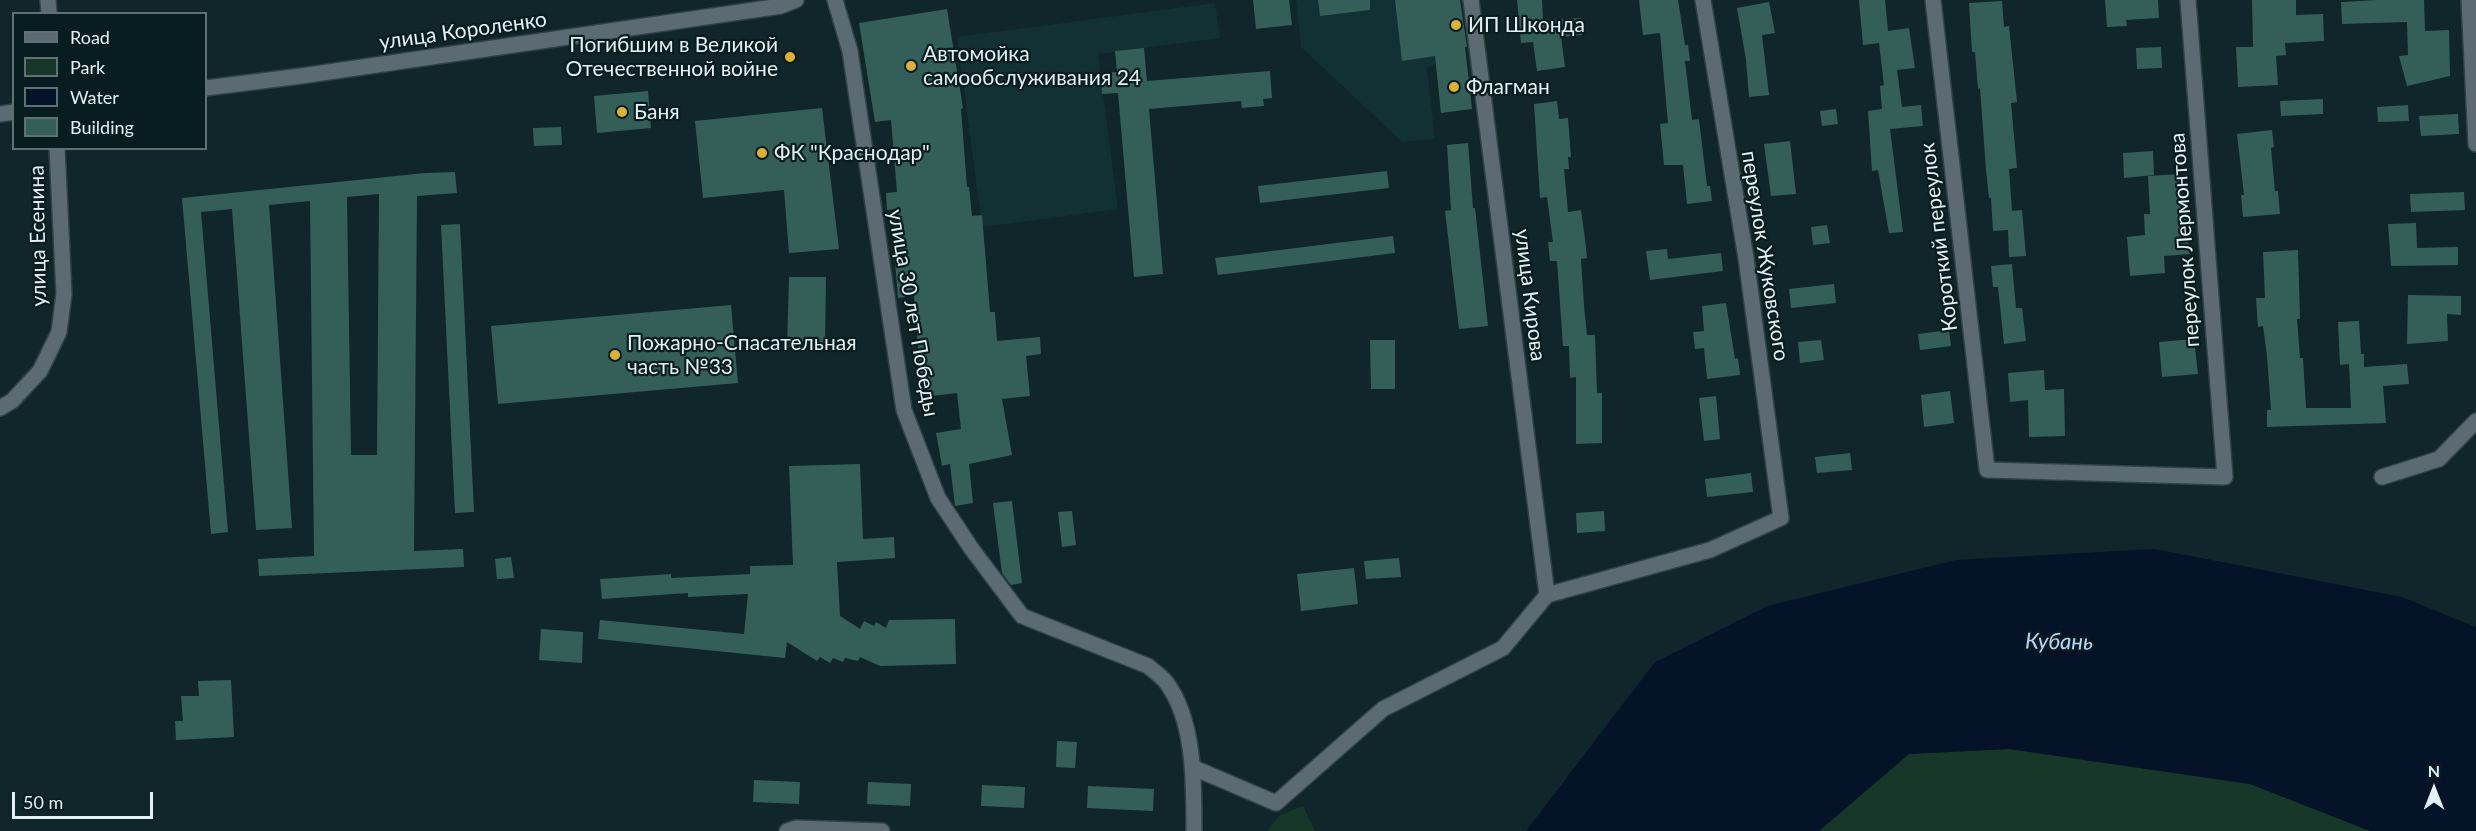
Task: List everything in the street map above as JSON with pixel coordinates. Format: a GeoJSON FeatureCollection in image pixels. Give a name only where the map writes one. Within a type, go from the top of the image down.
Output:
{"type":"FeatureCollection","features":[{"type":"Feature","properties":{"kind":"street","name":"улица Короленко"},"geometry":{"type":"LineString","coordinates":[[207,87],[301,76],[781,6],[796,0]]}},
{"type":"Feature","properties":{"kind":"street","name":"улица 30 лет Победы"},"geometry":{"type":"LineString","coordinates":[[835,0],[850,51],[904,410],[938,498],[971,548],[1022,616],[1148,666],[1165,680],[1179,705],[1194,768],[1194,831]]}},
{"type":"Feature","properties":{"kind":"street","name":"улица Кирова"},"geometry":{"type":"LineString","coordinates":[[1471,0],[1547,595]]}},
{"type":"Feature","properties":{"kind":"street","name":"переулок Жуковского"},"geometry":{"type":"LineString","coordinates":[[1547,595],[1710,549],[1781,518],[1746,258],[1703,0]]}},
{"type":"Feature","properties":{"kind":"street","name":"Короткий переулок"},"geometry":{"type":"LineString","coordinates":[[1933,0],[1987,470],[2224,477]]}},
{"type":"Feature","properties":{"kind":"street","name":"переулок Лермонтова"},"geometry":{"type":"LineString","coordinates":[[2188,0],[2224,477]]}},
{"type":"Feature","properties":{"kind":"street"},"geometry":{"type":"LineString","coordinates":[[2469,0],[2476,144]]}},
{"type":"Feature","properties":{"kind":"street","name":"улица Есенина"},"geometry":{"type":"LineString","coordinates":[[0,408],[12,401],[40,371],[59,332],[64,294],[57,150]]}},
{"type":"Feature","properties":{"kind":"street"},"geometry":{"type":"LineString","coordinates":[[2382,477],[2439,459],[2476,421]]}},
{"type":"Feature","properties":{"kind":"street"},"geometry":{"type":"LineString","coordinates":[[1194,768],[1276,803],[1383,709],[1503,648],[1547,595]]}},
{"type":"Feature","properties":{"kind":"street"},"geometry":{"type":"LineString","coordinates":[[787,831],[796,828],[882,831]]}},
{"type":"Feature","properties":{"kind":"shaded area"},"geometry":{"type":"Polygon","coordinates":[[[1296,0],[1435,0],[1442,61],[1427,68],[1435,139],[1402,142],[1301,47],[1296,0]]]}},
{"type":"Feature","properties":{"kind":"shaded area"},"geometry":{"type":"Polygon","coordinates":[[[1215,3],[1220,38],[1098,54],[1118,209],[982,227],[957,37],[1215,3]]]}},
{"type":"Feature","properties":{"kind":"green space"},"geometry":{"type":"Polygon","coordinates":[[[2009,749],[2250,784],[2370,831],[1819,831],[1909,754],[2009,749]]]}},
{"type":"Feature","properties":{"kind":"green space"},"geometry":{"type":"Polygon","coordinates":[[[1303,806],[1315,831],[1267,831],[1280,815],[1303,806]]]}},
{"type":"Feature","properties":{"kind":"water","name":"Кубань"},"geometry":{"type":"Polygon","coordinates":[[[2155,549],[2402,597],[2476,627],[2476,831],[2370,831],[2250,784],[2009,749],[1909,754],[1819,831],[1526,831],[1655,662],[1767,606],[1956,560],[2155,549]]]}},
{"type":"Feature","properties":{"kind":"building"},"geometry":{"type":"Polygon","coordinates":[[[1253,0],[1289,0],[1292,25],[1256,29],[1253,0]]]}},
{"type":"Feature","properties":{"kind":"building"},"geometry":{"type":"Polygon","coordinates":[[[1318,0],[1370,0],[1370,10],[1320,16],[1318,0]]]}},
{"type":"Feature","properties":{"kind":"building"},"geometry":{"type":"Polygon","coordinates":[[[1395,0],[1460,0],[1467,47],[1465,47],[1472,109],[1441,113],[1435,56],[1402,61],[1395,0]]]}},
{"type":"Feature","properties":{"kind":"building"},"geometry":{"type":"Polygon","coordinates":[[[1517,0],[1542,0],[1543,20],[1581,18],[1582,35],[1561,37],[1565,67],[1537,71],[1533,42],[1521,43],[1517,0]]]}},
{"type":"Feature","properties":{"kind":"building"},"geometry":{"type":"Polygon","coordinates":[[[1639,0],[1678,0],[1685,45],[1688,45],[1690,61],[1685,61],[1692,120],[1699,119],[1707,186],[1710,186],[1712,201],[1687,204],[1683,165],[1664,165],[1660,124],[1668,123],[1660,33],[1643,35],[1639,0]]]}},
{"type":"Feature","properties":{"kind":"building"},"geometry":{"type":"Polygon","coordinates":[[[1859,0],[1885,0],[1888,31],[1909,28],[1915,68],[1897,70],[1902,107],[1921,105],[1923,126],[1890,129],[1903,232],[1889,233],[1878,170],[1872,171],[1868,111],[1882,109],[1880,86],[1884,85],[1879,43],[1863,45],[1859,0]]]}},
{"type":"Feature","properties":{"kind":"building"},"geometry":{"type":"Polygon","coordinates":[[[2105,0],[2158,0],[2159,18],[2126,20],[2127,26],[2107,27],[2105,0]]]}},
{"type":"Feature","properties":{"kind":"building"},"geometry":{"type":"Polygon","coordinates":[[[2252,0],[2296,0],[2296,15],[2323,14],[2324,41],[2285,43],[2286,55],[2276,56],[2278,85],[2238,87],[2236,47],[2253,47],[2252,0]]]}},
{"type":"Feature","properties":{"kind":"building"},"geometry":{"type":"Polygon","coordinates":[[[2424,0],[2425,31],[2449,30],[2450,76],[2407,86],[2399,56],[2408,55],[2407,22],[2342,24],[2341,2],[2424,0]]]}},
{"type":"Feature","properties":{"kind":"building"},"geometry":{"type":"Polygon","coordinates":[[[2002,1],[2004,27],[2009,26],[2017,102],[2011,103],[2017,168],[2009,169],[2012,211],[2022,210],[2026,256],[2009,257],[2008,230],[1993,231],[1980,88],[1978,89],[1975,52],[1972,52],[1969,3],[2002,1]]]}},
{"type":"Feature","properties":{"kind":"building"},"geometry":{"type":"Polygon","coordinates":[[[1769,2],[1775,33],[1762,35],[1769,95],[1749,97],[1746,60],[1737,8],[1769,2]]]}},
{"type":"Feature","properties":{"kind":"building"},"geometry":{"type":"Polygon","coordinates":[[[947,9],[963,108],[961,109],[967,187],[969,187],[972,216],[982,215],[990,312],[995,312],[997,341],[1040,337],[1041,354],[1026,356],[1030,396],[1002,399],[1012,455],[969,464],[973,503],[955,506],[950,464],[942,466],[936,433],[961,429],[957,393],[922,397],[914,296],[898,298],[895,261],[899,260],[895,209],[887,210],[886,193],[897,192],[891,120],[875,122],[859,23],[947,9]]]}},
{"type":"Feature","properties":{"kind":"building"},"geometry":{"type":"Polygon","coordinates":[[[2161,47],[2162,68],[2137,69],[2136,48],[2161,47]]]}},
{"type":"Feature","properties":{"kind":"building"},"geometry":{"type":"Polygon","coordinates":[[[1144,48],[1147,81],[1270,71],[1272,98],[1263,99],[1264,106],[1242,108],[1241,101],[1149,109],[1163,274],[1134,277],[1118,93],[1102,94],[1100,73],[1117,72],[1115,51],[1144,48]]]}},
{"type":"Feature","properties":{"kind":"building","name":"Баня"},"geometry":{"type":"Polygon","coordinates":[[[648,91],[651,128],[597,133],[594,96],[648,91]]]}},
{"type":"Feature","properties":{"kind":"building"},"geometry":{"type":"Polygon","coordinates":[[[2323,99],[2323,114],[2281,116],[2280,101],[2323,99]]]}},
{"type":"Feature","properties":{"kind":"building"},"geometry":{"type":"Polygon","coordinates":[[[1557,101],[1559,119],[1568,118],[1571,157],[1568,157],[1569,169],[1564,169],[1568,212],[1581,210],[1585,239],[1587,258],[1581,259],[1584,306],[1587,335],[1595,335],[1597,393],[1602,393],[1602,443],[1576,444],[1576,377],[1570,378],[1569,346],[1563,346],[1557,261],[1550,261],[1548,242],[1553,242],[1547,197],[1540,198],[1534,104],[1557,101]]]}},
{"type":"Feature","properties":{"kind":"building"},"geometry":{"type":"Polygon","coordinates":[[[2408,105],[2409,121],[2378,122],[2377,107],[2408,105]]]}},
{"type":"Feature","properties":{"kind":"building","name":"ФК \"Краснодар\""},"geometry":{"type":"Polygon","coordinates":[[[822,108],[839,249],[789,253],[784,190],[703,198],[695,121],[822,108]]]}},
{"type":"Feature","properties":{"kind":"building"},"geometry":{"type":"Polygon","coordinates":[[[1836,109],[1838,124],[1822,126],[1820,111],[1836,109]]]}},
{"type":"Feature","properties":{"kind":"building"},"geometry":{"type":"Polygon","coordinates":[[[2458,114],[2459,134],[2421,136],[2419,116],[2458,114]]]}},
{"type":"Feature","properties":{"kind":"building"},"geometry":{"type":"Polygon","coordinates":[[[561,127],[562,145],[534,146],[533,128],[561,127]]]}},
{"type":"Feature","properties":{"kind":"building"},"geometry":{"type":"Polygon","coordinates":[[[2272,130],[2274,147],[2271,148],[2275,191],[2278,191],[2280,214],[2243,217],[2241,195],[2244,195],[2237,134],[2272,130]]]}},
{"type":"Feature","properties":{"kind":"building"},"geometry":{"type":"Polygon","coordinates":[[[1790,141],[1796,194],[1771,196],[1764,144],[1790,141]]]}},
{"type":"Feature","properties":{"kind":"building"},"geometry":{"type":"Polygon","coordinates":[[[1468,143],[1473,208],[1475,208],[1488,326],[1459,329],[1445,211],[1451,210],[1447,145],[1468,143]]]}},
{"type":"Feature","properties":{"kind":"building"},"geometry":{"type":"Polygon","coordinates":[[[2153,151],[2154,175],[2124,178],[2123,153],[2153,151]]]}},
{"type":"Feature","properties":{"kind":"building"},"geometry":{"type":"Polygon","coordinates":[[[1387,171],[1389,188],[1260,203],[1258,186],[1387,171]]]}},
{"type":"Feature","properties":{"kind":"building"},"geometry":{"type":"Polygon","coordinates":[[[455,172],[457,193],[417,196],[414,551],[463,549],[464,567],[259,576],[258,559],[314,556],[310,201],[269,205],[292,528],[256,530],[232,209],[201,212],[228,532],[211,534],[182,198],[425,173],[455,172]],[[379,194],[347,197],[351,455],[377,455],[379,194]]]}},
{"type":"Feature","properties":{"kind":"building"},"geometry":{"type":"Polygon","coordinates":[[[2180,174],[2182,212],[2185,211],[2190,254],[2164,256],[2165,273],[2130,276],[2127,237],[2145,235],[2144,214],[2150,214],[2148,176],[2180,174]]]}},
{"type":"Feature","properties":{"kind":"building"},"geometry":{"type":"Polygon","coordinates":[[[2464,192],[2465,210],[2411,212],[2410,194],[2464,192]]]}},
{"type":"Feature","properties":{"kind":"building"},"geometry":{"type":"Polygon","coordinates":[[[2416,223],[2417,248],[2458,247],[2458,265],[2391,266],[2388,224],[2416,223]]]}},
{"type":"Feature","properties":{"kind":"building"},"geometry":{"type":"Polygon","coordinates":[[[460,224],[474,512],[455,513],[441,225],[460,224]]]}},
{"type":"Feature","properties":{"kind":"building"},"geometry":{"type":"Polygon","coordinates":[[[1827,225],[1830,243],[1813,245],[1811,227],[1827,225]]]}},
{"type":"Feature","properties":{"kind":"building"},"geometry":{"type":"Polygon","coordinates":[[[1393,236],[1395,253],[1218,275],[1215,258],[1393,236]]]}},
{"type":"Feature","properties":{"kind":"building"},"geometry":{"type":"Polygon","coordinates":[[[1667,249],[1668,259],[1721,253],[1723,271],[1650,280],[1646,251],[1667,249]]]}},
{"type":"Feature","properties":{"kind":"building"},"geometry":{"type":"Polygon","coordinates":[[[2298,250],[2300,319],[2297,319],[2300,358],[2303,358],[2306,408],[2351,408],[2349,364],[2340,365],[2338,322],[2359,321],[2364,367],[2407,364],[2409,384],[2383,386],[2386,423],[2267,427],[2267,410],[2271,410],[2267,356],[2263,326],[2258,327],[2256,298],[2265,298],[2263,252],[2298,250]]]}},
{"type":"Feature","properties":{"kind":"building"},"geometry":{"type":"Polygon","coordinates":[[[2012,264],[2016,308],[2022,308],[2026,341],[2004,344],[1998,287],[1993,287],[1991,266],[2012,264]]]}},
{"type":"Feature","properties":{"kind":"building"},"geometry":{"type":"Polygon","coordinates":[[[789,277],[826,277],[825,348],[787,347],[789,277]]]}},
{"type":"Feature","properties":{"kind":"building"},"geometry":{"type":"Polygon","coordinates":[[[1834,284],[1836,303],[1791,308],[1789,289],[1834,284]]]}},
{"type":"Feature","properties":{"kind":"building"},"geometry":{"type":"Polygon","coordinates":[[[2408,295],[2461,296],[2461,315],[2447,314],[2448,341],[2407,344],[2408,295]]]}},
{"type":"Feature","properties":{"kind":"building"},"geometry":{"type":"Polygon","coordinates":[[[1726,303],[1735,359],[1738,358],[1740,375],[1707,379],[1704,348],[1695,349],[1693,332],[1704,331],[1702,306],[1726,303]]]}},
{"type":"Feature","properties":{"kind":"building","name":"Пожарно-Спасательная часть №33"},"geometry":{"type":"Polygon","coordinates":[[[731,305],[738,383],[498,404],[491,326],[731,305]]]}},
{"type":"Feature","properties":{"kind":"building"},"geometry":{"type":"Polygon","coordinates":[[[1949,330],[1951,346],[1920,350],[1918,334],[1949,330]]]}},
{"type":"Feature","properties":{"kind":"building"},"geometry":{"type":"Polygon","coordinates":[[[2194,339],[2198,374],[2162,377],[2159,342],[2194,339]]]}},
{"type":"Feature","properties":{"kind":"building"},"geometry":{"type":"Polygon","coordinates":[[[1370,340],[1395,340],[1395,389],[1371,389],[1370,340]]]}},
{"type":"Feature","properties":{"kind":"building"},"geometry":{"type":"Polygon","coordinates":[[[1821,340],[1824,360],[1800,363],[1798,342],[1821,340]]]}},
{"type":"Feature","properties":{"kind":"building"},"geometry":{"type":"Polygon","coordinates":[[[2044,370],[2045,390],[2064,389],[2065,436],[2029,437],[2028,400],[2010,402],[2008,373],[2044,370]]]}},
{"type":"Feature","properties":{"kind":"building"},"geometry":{"type":"Polygon","coordinates":[[[1950,391],[1954,423],[1924,427],[1921,395],[1950,391]]]}},
{"type":"Feature","properties":{"kind":"building"},"geometry":{"type":"Polygon","coordinates":[[[1716,396],[1720,439],[1704,441],[1699,398],[1716,396]]]}},
{"type":"Feature","properties":{"kind":"building"},"geometry":{"type":"Polygon","coordinates":[[[1850,453],[1852,470],[1817,473],[1815,457],[1850,453]]]}},
{"type":"Feature","properties":{"kind":"building"},"geometry":{"type":"Polygon","coordinates":[[[860,464],[863,539],[894,537],[895,558],[837,562],[840,616],[860,629],[864,621],[874,626],[876,622],[886,628],[889,620],[955,619],[956,664],[880,666],[860,657],[858,661],[845,658],[843,662],[833,658],[830,663],[820,657],[817,661],[787,642],[785,658],[598,639],[600,620],[744,634],[748,594],[688,597],[688,593],[602,599],[600,579],[671,574],[671,578],[750,574],[750,566],[793,565],[789,466],[860,464]]]}},
{"type":"Feature","properties":{"kind":"building"},"geometry":{"type":"Polygon","coordinates":[[[1751,473],[1753,492],[1707,497],[1705,479],[1751,473]]]}},
{"type":"Feature","properties":{"kind":"building"},"geometry":{"type":"Polygon","coordinates":[[[1012,501],[1022,583],[1011,585],[1002,573],[993,503],[1012,501]]]}},
{"type":"Feature","properties":{"kind":"building"},"geometry":{"type":"Polygon","coordinates":[[[1072,511],[1076,545],[1062,547],[1058,512],[1072,511]]]}},
{"type":"Feature","properties":{"kind":"building"},"geometry":{"type":"Polygon","coordinates":[[[1604,511],[1605,531],[1577,533],[1576,513],[1604,511]]]}},
{"type":"Feature","properties":{"kind":"building"},"geometry":{"type":"Polygon","coordinates":[[[511,557],[514,578],[497,579],[495,559],[511,557]]]}},
{"type":"Feature","properties":{"kind":"building"},"geometry":{"type":"Polygon","coordinates":[[[1399,558],[1401,577],[1366,579],[1364,561],[1399,558]]]}},
{"type":"Feature","properties":{"kind":"building"},"geometry":{"type":"Polygon","coordinates":[[[1354,568],[1358,604],[1301,611],[1297,574],[1354,568]]]}},
{"type":"Feature","properties":{"kind":"building"},"geometry":{"type":"Polygon","coordinates":[[[541,629],[583,632],[582,663],[539,660],[541,629]]]}},
{"type":"Feature","properties":{"kind":"building"},"geometry":{"type":"Polygon","coordinates":[[[231,680],[234,737],[176,740],[175,721],[183,721],[181,696],[199,696],[198,681],[231,680]]]}},
{"type":"Feature","properties":{"kind":"building"},"geometry":{"type":"Polygon","coordinates":[[[1057,741],[1077,742],[1075,768],[1056,767],[1057,741]]]}},
{"type":"Feature","properties":{"kind":"building"},"geometry":{"type":"Polygon","coordinates":[[[754,780],[800,782],[799,804],[753,802],[754,780]]]}},
{"type":"Feature","properties":{"kind":"building"},"geometry":{"type":"Polygon","coordinates":[[[868,782],[911,784],[910,806],[867,804],[868,782]]]}},
{"type":"Feature","properties":{"kind":"building"},"geometry":{"type":"Polygon","coordinates":[[[982,785],[1025,787],[1024,808],[981,806],[982,785]]]}},
{"type":"Feature","properties":{"kind":"building"},"geometry":{"type":"Polygon","coordinates":[[[1088,786],[1154,789],[1153,811],[1087,808],[1088,786]]]}},
{"type":"Feature","properties":{"kind":"place","name":"ИП Шконда"},"geometry":{"type":"Point","coordinates":[1456,25]}},
{"type":"Feature","properties":{"kind":"place","name":"Погибшим в Великой Отечественной войне"},"geometry":{"type":"Point","coordinates":[790,57]}},
{"type":"Feature","properties":{"kind":"place","name":"Автомойка самообслуживания 24"},"geometry":{"type":"Point","coordinates":[911,66]}},
{"type":"Feature","properties":{"kind":"place","name":"Флагман"},"geometry":{"type":"Point","coordinates":[1454,87]}},
{"type":"Feature","properties":{"kind":"place","name":"Баня"},"geometry":{"type":"Point","coordinates":[622,112]}},
{"type":"Feature","properties":{"kind":"place","name":"ФК \"Краснодар\""},"geometry":{"type":"Point","coordinates":[762,153]}},
{"type":"Feature","properties":{"kind":"place","name":"Пожарно-Спасательная часть №33"},"geometry":{"type":"Point","coordinates":[615,355]}}]}
